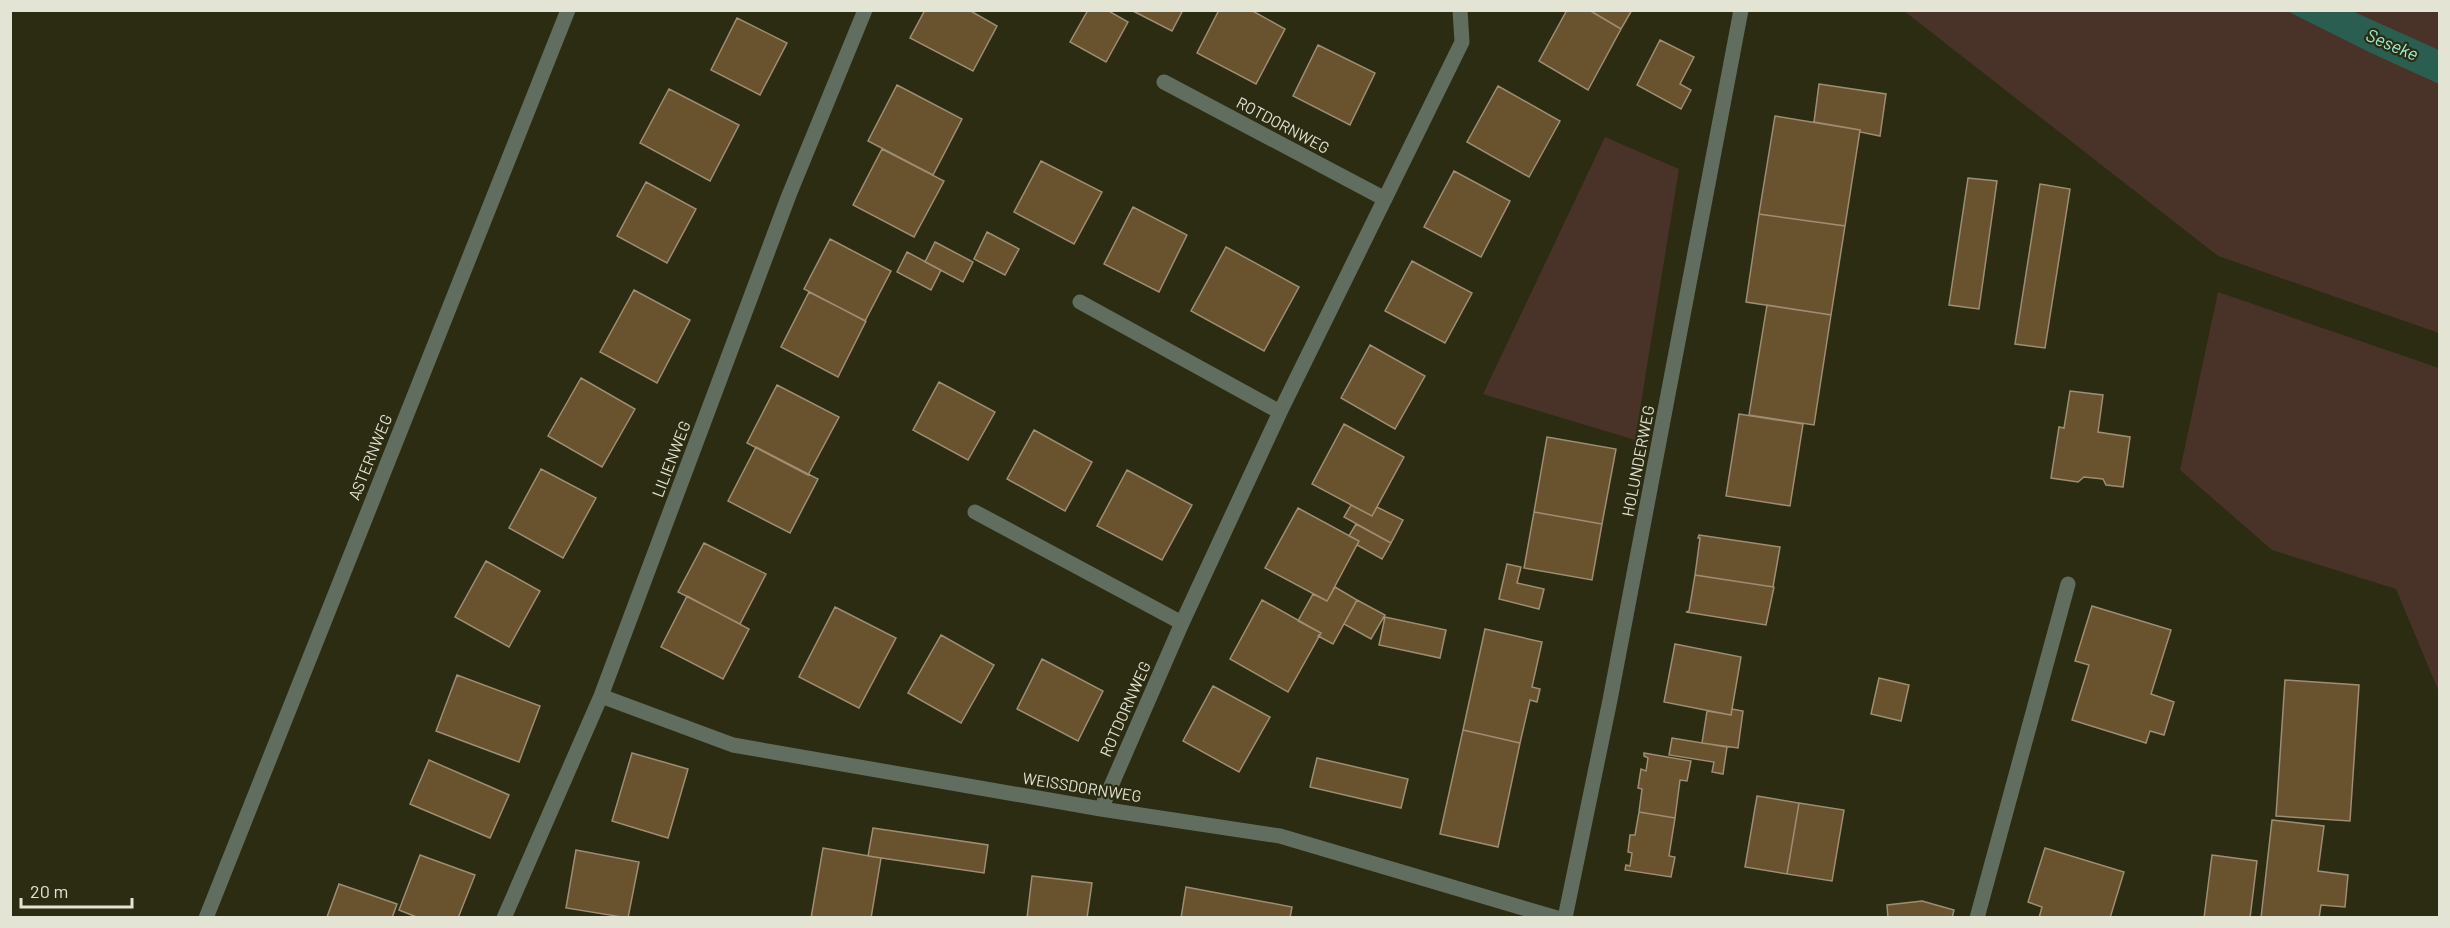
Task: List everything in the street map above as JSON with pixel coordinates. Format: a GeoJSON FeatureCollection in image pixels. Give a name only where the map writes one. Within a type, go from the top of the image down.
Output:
{"type":"FeatureCollection","features":[{"type":"Feature","properties":{"kind":"street","name":"ASTERNWEG"},"geometry":{"type":"LineString","coordinates":[[206,918],[568,10]]}},
{"type":"Feature","properties":{"kind":"street","name":"LILIENWEG"},"geometry":{"type":"LineString","coordinates":[[504,918],[601,696],[789,195],[864,10]]}},
{"type":"Feature","properties":{"kind":"street","name":"ROTDORNWEG"},"geometry":{"type":"LineString","coordinates":[[1101,809],[1182,623],[1280,412],[1462,42],[1460,10]]}},
{"type":"Feature","properties":{"kind":"street","name":"HOLUNDERWEG"},"geometry":{"type":"LineString","coordinates":[[1565,918],[1610,700],[1741,10]]}},
{"type":"Feature","properties":{"kind":"street","name":"ROTDORNWEG"},"geometry":{"type":"LineString","coordinates":[[1164,82],[1385,199]]}},
{"type":"Feature","properties":{"kind":"street"},"geometry":{"type":"LineString","coordinates":[[1080,302],[1280,412]]}},
{"type":"Feature","properties":{"kind":"street"},"geometry":{"type":"LineString","coordinates":[[975,512],[1182,623]]}},
{"type":"Feature","properties":{"kind":"street"},"geometry":{"type":"LineString","coordinates":[[1977,918],[2068,584]]}},
{"type":"Feature","properties":{"kind":"street","name":"WEISSDORNWEG"},"geometry":{"type":"LineString","coordinates":[[601,696],[733,745],[1101,809],[1280,836],[1557,918]]}},
{"type":"Feature","properties":{"kind":"shaded area"},"geometry":{"type":"Polygon","coordinates":[[[1904,11],[2439,11],[2439,333],[2218,256],[1904,11]]]}},
{"type":"Feature","properties":{"kind":"shaded area"},"geometry":{"type":"Polygon","coordinates":[[[1605,137],[1679,169],[1635,440],[1483,394],[1605,137]]]}},
{"type":"Feature","properties":{"kind":"shaded area"},"geometry":{"type":"Polygon","coordinates":[[[2218,292],[2439,368],[2439,692],[2396,589],[2272,550],[2180,470],[2218,292]]]}},
{"type":"Feature","properties":{"kind":"water","name":"Seseke"},"geometry":{"type":"Polygon","coordinates":[[[2287,11],[2352,11],[2439,50],[2439,84],[2371,53],[2287,11]]]}},
{"type":"Feature","properties":{"kind":"building"},"geometry":{"type":"Polygon","coordinates":[[[925,10],[969,10],[997,26],[973,71],[910,38],[925,10]]]}},
{"type":"Feature","properties":{"kind":"building"},"geometry":{"type":"Polygon","coordinates":[[[1088,10],[1107,10],[1128,22],[1106,62],[1070,42],[1088,10]]]}},
{"type":"Feature","properties":{"kind":"building"},"geometry":{"type":"Polygon","coordinates":[[[1131,10],[1183,10],[1172,31],[1131,10]]]}},
{"type":"Feature","properties":{"kind":"building"},"geometry":{"type":"Polygon","coordinates":[[[1219,10],[1251,10],[1285,29],[1256,84],[1197,53],[1219,10]]]}},
{"type":"Feature","properties":{"kind":"building"},"geometry":{"type":"Polygon","coordinates":[[[1567,10],[1589,10],[1621,29],[1588,90],[1539,61],[1567,10]]]}},
{"type":"Feature","properties":{"kind":"building"},"geometry":{"type":"Polygon","coordinates":[[[1589,10],[1632,10],[1621,29],[1589,10]]]}},
{"type":"Feature","properties":{"kind":"building"},"geometry":{"type":"Polygon","coordinates":[[[737,18],[787,43],[760,95],[711,70],[737,18]]]}},
{"type":"Feature","properties":{"kind":"building"},"geometry":{"type":"Polygon","coordinates":[[[1660,40],[1694,57],[1680,84],[1691,90],[1681,109],[1637,85],[1660,40]]]}},
{"type":"Feature","properties":{"kind":"building"},"geometry":{"type":"Polygon","coordinates":[[[1318,45],[1375,73],[1350,125],[1293,96],[1318,45]]]}},
{"type":"Feature","properties":{"kind":"building"},"geometry":{"type":"Polygon","coordinates":[[[1819,84],[1886,94],[1880,136],[1814,122],[1819,84]]]}},
{"type":"Feature","properties":{"kind":"building"},"geometry":{"type":"Polygon","coordinates":[[[897,85],[962,119],[933,175],[868,141],[897,85]]]}},
{"type":"Feature","properties":{"kind":"building"},"geometry":{"type":"Polygon","coordinates":[[[1498,86],[1560,121],[1529,177],[1467,142],[1498,86]]]}},
{"type":"Feature","properties":{"kind":"building"},"geometry":{"type":"Polygon","coordinates":[[[669,89],[739,125],[710,181],[640,143],[669,89]]]}},
{"type":"Feature","properties":{"kind":"building"},"geometry":{"type":"Polygon","coordinates":[[[1775,116],[1860,130],[1845,226],[1759,214],[1775,116]]]}},
{"type":"Feature","properties":{"kind":"building"},"geometry":{"type":"Polygon","coordinates":[[[882,149],[944,181],[914,237],[853,205],[882,149]]]}},
{"type":"Feature","properties":{"kind":"building"},"geometry":{"type":"Polygon","coordinates":[[[1041,161],[1102,192],[1074,244],[1014,212],[1041,161]]]}},
{"type":"Feature","properties":{"kind":"building"},"geometry":{"type":"Polygon","coordinates":[[[1454,171],[1510,201],[1481,257],[1424,227],[1454,171]]]}},
{"type":"Feature","properties":{"kind":"building"},"geometry":{"type":"Polygon","coordinates":[[[1968,178],[1997,181],[1979,309],[1949,305],[1968,178]]]}},
{"type":"Feature","properties":{"kind":"building"},"geometry":{"type":"Polygon","coordinates":[[[646,182],[696,209],[667,263],[617,236],[646,182]]]}},
{"type":"Feature","properties":{"kind":"building"},"geometry":{"type":"Polygon","coordinates":[[[2040,184],[2070,189],[2045,348],[2015,344],[2040,184]]]}},
{"type":"Feature","properties":{"kind":"building"},"geometry":{"type":"Polygon","coordinates":[[[1133,207],[1187,235],[1159,292],[1104,264],[1133,207]]]}},
{"type":"Feature","properties":{"kind":"building"},"geometry":{"type":"Polygon","coordinates":[[[1759,214],[1845,226],[1831,315],[1746,302],[1759,214]]]}},
{"type":"Feature","properties":{"kind":"building"},"geometry":{"type":"Polygon","coordinates":[[[987,232],[1019,249],[1005,275],[974,259],[987,232]]]}},
{"type":"Feature","properties":{"kind":"building"},"geometry":{"type":"Polygon","coordinates":[[[830,239],[891,271],[865,321],[804,289],[830,239]]]}},
{"type":"Feature","properties":{"kind":"building"},"geometry":{"type":"Polygon","coordinates":[[[935,242],[973,262],[963,282],[925,262],[935,242]]]}},
{"type":"Feature","properties":{"kind":"building"},"geometry":{"type":"Polygon","coordinates":[[[1226,247],[1299,287],[1264,351],[1191,311],[1226,247]]]}},
{"type":"Feature","properties":{"kind":"building"},"geometry":{"type":"Polygon","coordinates":[[[907,252],[941,270],[931,290],[897,272],[907,252]]]}},
{"type":"Feature","properties":{"kind":"building"},"geometry":{"type":"Polygon","coordinates":[[[1412,261],[1472,293],[1445,343],[1385,311],[1412,261]]]}},
{"type":"Feature","properties":{"kind":"building"},"geometry":{"type":"Polygon","coordinates":[[[634,290],[690,320],[657,383],[600,352],[634,290]]]}},
{"type":"Feature","properties":{"kind":"building"},"geometry":{"type":"Polygon","coordinates":[[[809,292],[866,321],[838,377],[781,347],[809,292]]]}},
{"type":"Feature","properties":{"kind":"building"},"geometry":{"type":"Polygon","coordinates":[[[1767,305],[1831,315],[1814,425],[1749,415],[1767,305]]]}},
{"type":"Feature","properties":{"kind":"building"},"geometry":{"type":"Polygon","coordinates":[[[1370,345],[1425,376],[1395,429],[1341,398],[1370,345]]]}},
{"type":"Feature","properties":{"kind":"building"},"geometry":{"type":"Polygon","coordinates":[[[581,378],[635,409],[602,467],[548,436],[581,378]]]}},
{"type":"Feature","properties":{"kind":"building"},"geometry":{"type":"Polygon","coordinates":[[[939,382],[995,412],[968,460],[913,430],[939,382]]]}},
{"type":"Feature","properties":{"kind":"building"},"geometry":{"type":"Polygon","coordinates":[[[777,385],[839,417],[808,475],[747,443],[777,385]]]}},
{"type":"Feature","properties":{"kind":"building"},"geometry":{"type":"Polygon","coordinates":[[[2070,391],[2103,395],[2098,432],[2130,437],[2123,487],[2106,485],[2103,479],[2084,477],[2078,482],[2051,478],[2059,427],[2064,428],[2070,391]]]}},
{"type":"Feature","properties":{"kind":"building"},"geometry":{"type":"Polygon","coordinates":[[[1739,414],[1803,424],[1790,506],[1726,496],[1739,414]]]}},
{"type":"Feature","properties":{"kind":"building"},"geometry":{"type":"Polygon","coordinates":[[[1344,424],[1404,457],[1372,516],[1312,484],[1344,424]]]}},
{"type":"Feature","properties":{"kind":"building"},"geometry":{"type":"Polygon","coordinates":[[[1034,430],[1092,462],[1065,511],[1007,479],[1034,430]]]}},
{"type":"Feature","properties":{"kind":"building"},"geometry":{"type":"Polygon","coordinates":[[[1547,437],[1616,449],[1602,524],[1534,512],[1547,437]]]}},
{"type":"Feature","properties":{"kind":"building"},"geometry":{"type":"Polygon","coordinates":[[[756,447],[818,479],[790,533],[728,501],[756,447]]]}},
{"type":"Feature","properties":{"kind":"building"},"geometry":{"type":"Polygon","coordinates":[[[541,469],[596,498],[563,558],[509,528],[541,469]]]}},
{"type":"Feature","properties":{"kind":"building"},"geometry":{"type":"Polygon","coordinates":[[[1127,470],[1192,505],[1162,560],[1097,526],[1127,470]]]}},
{"type":"Feature","properties":{"kind":"building"},"geometry":{"type":"Polygon","coordinates":[[[1351,505],[1372,516],[1377,507],[1403,520],[1391,543],[1344,517],[1351,505]]]}},
{"type":"Feature","properties":{"kind":"building"},"geometry":{"type":"Polygon","coordinates":[[[1298,508],[1359,541],[1327,601],[1265,568],[1298,508]]]}},
{"type":"Feature","properties":{"kind":"building"},"geometry":{"type":"Polygon","coordinates":[[[1534,512],[1602,524],[1592,580],[1524,568],[1534,512]]]}},
{"type":"Feature","properties":{"kind":"building"},"geometry":{"type":"Polygon","coordinates":[[[1356,524],[1391,543],[1382,559],[1357,545],[1359,541],[1349,536],[1356,524]]]}},
{"type":"Feature","properties":{"kind":"building"},"geometry":{"type":"Polygon","coordinates":[[[1699,535],[1780,547],[1773,587],[1695,575],[1699,535]]]}},
{"type":"Feature","properties":{"kind":"building"},"geometry":{"type":"Polygon","coordinates":[[[704,543],[766,574],[740,624],[678,592],[704,543]]]}},
{"type":"Feature","properties":{"kind":"building"},"geometry":{"type":"Polygon","coordinates":[[[486,561],[540,591],[509,647],[455,617],[486,561]]]}},
{"type":"Feature","properties":{"kind":"building"},"geometry":{"type":"Polygon","coordinates":[[[1507,564],[1521,567],[1517,583],[1544,589],[1539,609],[1499,599],[1507,564]]]}},
{"type":"Feature","properties":{"kind":"building"},"geometry":{"type":"Polygon","coordinates":[[[1695,575],[1774,587],[1766,625],[1686,612],[1689,611],[1695,575]]]}},
{"type":"Feature","properties":{"kind":"building"},"geometry":{"type":"Polygon","coordinates":[[[1335,587],[1357,600],[1333,644],[1318,636],[1321,633],[1298,621],[1313,594],[1327,601],[1335,587]]]}},
{"type":"Feature","properties":{"kind":"building"},"geometry":{"type":"Polygon","coordinates":[[[687,596],[749,629],[723,679],[661,647],[687,596]]]}},
{"type":"Feature","properties":{"kind":"building"},"geometry":{"type":"Polygon","coordinates":[[[1262,600],[1321,633],[1288,692],[1230,659],[1262,600]]]}},
{"type":"Feature","properties":{"kind":"building"},"geometry":{"type":"Polygon","coordinates":[[[1357,600],[1385,615],[1371,639],[1344,624],[1357,600]]]}},
{"type":"Feature","properties":{"kind":"building"},"geometry":{"type":"Polygon","coordinates":[[[2092,606],[2171,630],[2151,694],[2174,702],[2164,735],[2150,731],[2146,743],[2072,720],[2089,665],[2075,661],[2092,606]]]}},
{"type":"Feature","properties":{"kind":"building"},"geometry":{"type":"Polygon","coordinates":[[[835,607],[896,638],[859,708],[799,677],[835,607]]]}},
{"type":"Feature","properties":{"kind":"building"},"geometry":{"type":"Polygon","coordinates":[[[1385,617],[1446,630],[1440,658],[1379,645],[1385,617]]]}},
{"type":"Feature","properties":{"kind":"building"},"geometry":{"type":"Polygon","coordinates":[[[1485,629],[1542,642],[1532,687],[1540,689],[1537,702],[1530,700],[1520,743],[1463,730],[1485,629]]]}},
{"type":"Feature","properties":{"kind":"building"},"geometry":{"type":"Polygon","coordinates":[[[941,635],[994,665],[961,723],[908,693],[941,635]]]}},
{"type":"Feature","properties":{"kind":"building"},"geometry":{"type":"Polygon","coordinates":[[[1675,644],[1741,657],[1731,715],[1664,702],[1675,644]]]}},
{"type":"Feature","properties":{"kind":"building"},"geometry":{"type":"Polygon","coordinates":[[[1042,659],[1103,691],[1078,741],[1017,709],[1042,659]]]}},
{"type":"Feature","properties":{"kind":"building"},"geometry":{"type":"Polygon","coordinates":[[[457,675],[540,706],[519,762],[436,731],[457,675]]]}},
{"type":"Feature","properties":{"kind":"building"},"geometry":{"type":"Polygon","coordinates":[[[1879,678],[1909,685],[1901,721],[1871,714],[1879,678]]]}},
{"type":"Feature","properties":{"kind":"building"},"geometry":{"type":"Polygon","coordinates":[[[2285,680],[2359,685],[2350,821],[2276,816],[2285,680]]]}},
{"type":"Feature","properties":{"kind":"building"},"geometry":{"type":"Polygon","coordinates":[[[1213,686],[1270,717],[1239,772],[1183,741],[1213,686]]]}},
{"type":"Feature","properties":{"kind":"building"},"geometry":{"type":"Polygon","coordinates":[[[1732,709],[1743,711],[1738,748],[1702,743],[1707,711],[1731,715],[1732,709]]]}},
{"type":"Feature","properties":{"kind":"building"},"geometry":{"type":"Polygon","coordinates":[[[1463,730],[1520,743],[1498,847],[1440,834],[1463,730]]]}},
{"type":"Feature","properties":{"kind":"building"},"geometry":{"type":"Polygon","coordinates":[[[1672,738],[1727,747],[1723,774],[1712,772],[1714,762],[1669,755],[1672,738]]]}},
{"type":"Feature","properties":{"kind":"building"},"geometry":{"type":"Polygon","coordinates":[[[632,753],[688,769],[668,838],[612,821],[632,753]]]}},
{"type":"Feature","properties":{"kind":"building"},"geometry":{"type":"Polygon","coordinates":[[[1644,753],[1691,761],[1687,781],[1680,780],[1675,818],[1639,812],[1642,789],[1638,788],[1641,769],[1646,771],[1648,758],[1644,756],[1644,753]]]}},
{"type":"Feature","properties":{"kind":"building"},"geometry":{"type":"Polygon","coordinates":[[[1317,758],[1408,779],[1401,808],[1310,787],[1317,758]]]}},
{"type":"Feature","properties":{"kind":"building"},"geometry":{"type":"Polygon","coordinates":[[[429,760],[509,795],[490,838],[410,804],[429,760]]]}},
{"type":"Feature","properties":{"kind":"building"},"geometry":{"type":"Polygon","coordinates":[[[1757,796],[1799,803],[1787,874],[1745,867],[1757,796]]]}},
{"type":"Feature","properties":{"kind":"building"},"geometry":{"type":"Polygon","coordinates":[[[1799,803],[1844,810],[1832,881],[1787,874],[1799,803]]]}},
{"type":"Feature","properties":{"kind":"building"},"geometry":{"type":"Polygon","coordinates":[[[1639,812],[1675,818],[1669,856],[1675,857],[1671,877],[1625,870],[1626,865],[1630,866],[1632,853],[1628,852],[1630,835],[1635,835],[1639,812]]]}},
{"type":"Feature","properties":{"kind":"building"},"geometry":{"type":"Polygon","coordinates":[[[2272,820],[2324,826],[2318,871],[2348,875],[2345,907],[2321,905],[2319,918],[2261,918],[2272,820]]]}},
{"type":"Feature","properties":{"kind":"building"},"geometry":{"type":"Polygon","coordinates":[[[873,828],[988,845],[984,873],[868,856],[873,828]]]}},
{"type":"Feature","properties":{"kind":"building"},"geometry":{"type":"Polygon","coordinates":[[[823,848],[881,858],[871,918],[811,918],[823,848]]]}},
{"type":"Feature","properties":{"kind":"building"},"geometry":{"type":"Polygon","coordinates":[[[2045,848],[2124,872],[2110,918],[2039,918],[2042,907],[2028,902],[2045,848]]]}},
{"type":"Feature","properties":{"kind":"building"},"geometry":{"type":"Polygon","coordinates":[[[576,850],[639,862],[628,918],[566,908],[576,850]]]}},
{"type":"Feature","properties":{"kind":"building"},"geometry":{"type":"Polygon","coordinates":[[[420,855],[475,875],[458,918],[419,918],[399,910],[420,855]]]}},
{"type":"Feature","properties":{"kind":"building"},"geometry":{"type":"Polygon","coordinates":[[[2212,855],[2257,861],[2250,918],[2204,918],[2212,855]]]}},
{"type":"Feature","properties":{"kind":"building"},"geometry":{"type":"Polygon","coordinates":[[[1032,876],[1092,883],[1087,918],[1027,918],[1032,876]]]}},
{"type":"Feature","properties":{"kind":"building"},"geometry":{"type":"Polygon","coordinates":[[[339,884],[397,904],[392,918],[327,917],[339,884]]]}},
{"type":"Feature","properties":{"kind":"building"},"geometry":{"type":"Polygon","coordinates":[[[1186,887],[1292,907],[1290,918],[1181,918],[1186,887]]]}},
{"type":"Feature","properties":{"kind":"building"},"geometry":{"type":"Polygon","coordinates":[[[1922,901],[1954,910],[1952,918],[1888,918],[1887,905],[1922,901]]]}}]}
